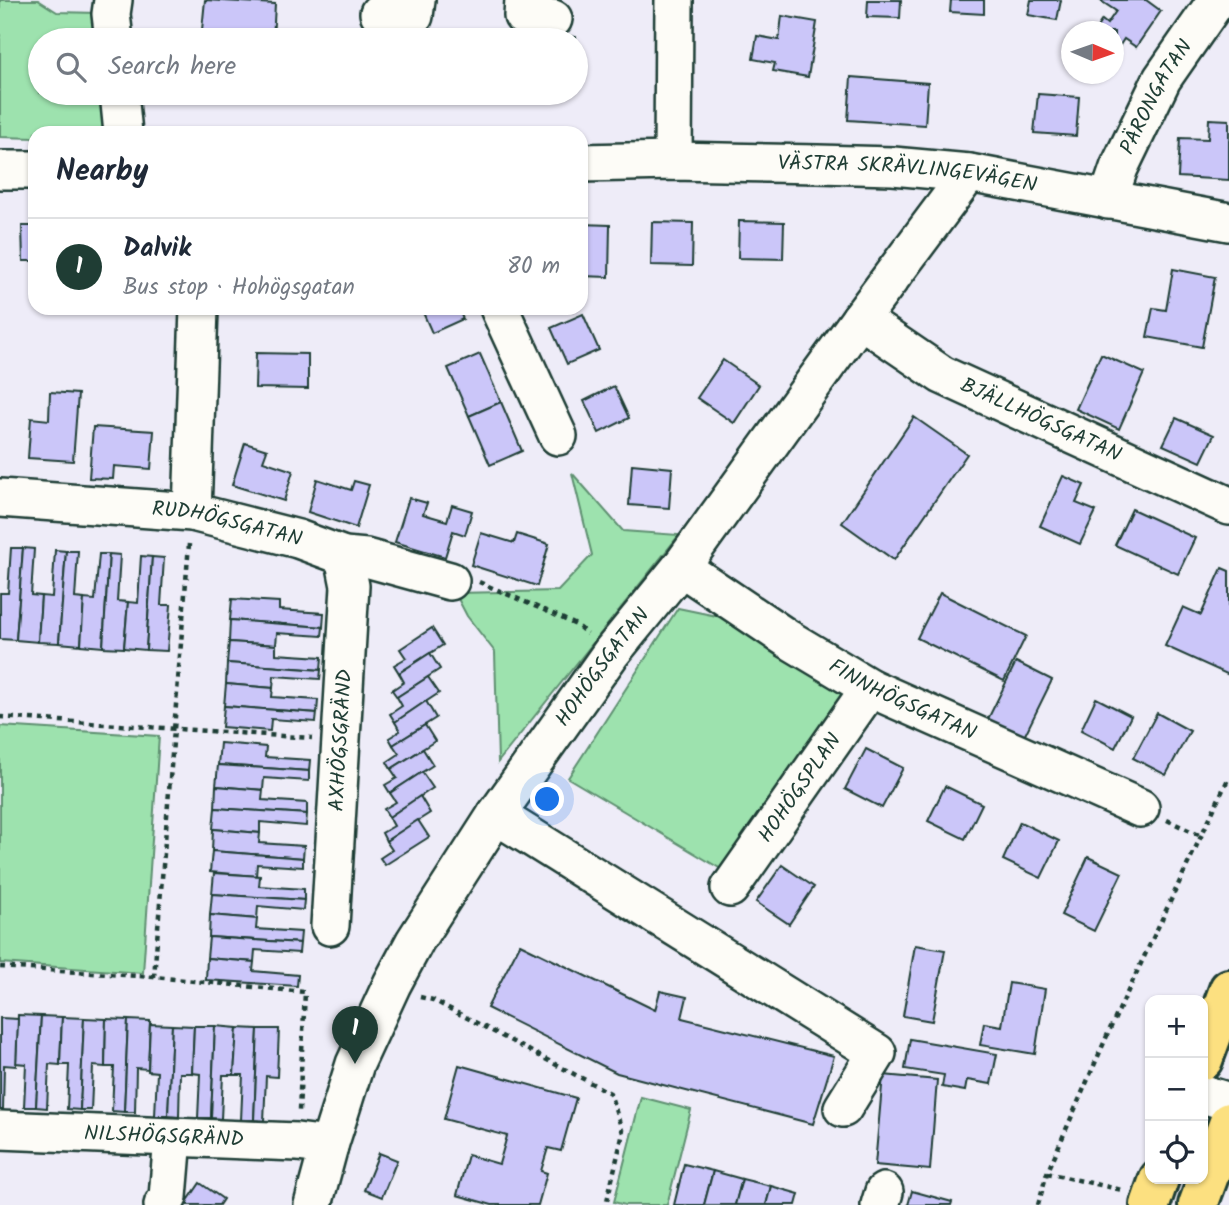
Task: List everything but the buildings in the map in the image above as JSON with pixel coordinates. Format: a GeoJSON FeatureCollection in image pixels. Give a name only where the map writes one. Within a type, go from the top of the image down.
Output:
{"type":"FeatureCollection","features":[{"type":"Feature","properties":{"kind":"main road"},"geometry":{"type":"LineString","coordinates":[[1204,1058],[1229,989]]}},
{"type":"Feature","properties":{"kind":"main road"},"geometry":{"type":"LineString","coordinates":[[1198,1205],[1221,1134]]}},
{"type":"Feature","properties":{"kind":"street"},"geometry":{"type":"LineString","coordinates":[[113,0],[113,28]]}},
{"type":"Feature","properties":{"kind":"street"},"geometry":{"type":"LineString","coordinates":[[379,13],[414,16],[416,0]]}},
{"type":"Feature","properties":{"kind":"street"},"geometry":{"type":"LineString","coordinates":[[673,162],[674,0]]}},
{"type":"Feature","properties":{"kind":"street","name":"PÄRONGATAN"},"geometry":{"type":"LineString","coordinates":[[1108,200],[1119,168],[1162,79],[1217,0]]}},
{"type":"Feature","properties":{"kind":"street"},"geometry":{"type":"LineString","coordinates":[[120,105],[122,126]]}},
{"type":"Feature","properties":{"kind":"street","name":"VÄSTRA SKRÄVLINGEVÄGEN"},"geometry":{"type":"LineString","coordinates":[[588,163],[893,166],[969,173],[1229,222]]}},
{"type":"Feature","properties":{"kind":"street"},"geometry":{"type":"LineString","coordinates":[[0,170],[28,170]]}},
{"type":"Feature","properties":{"kind":"street","name":"HOHÖGSGATAN"},"geometry":{"type":"LineString","coordinates":[[313,1205],[313,1144],[355,1064],[391,984],[415,941],[496,815],[611,653],[681,567],[969,173]]}},
{"type":"Feature","properties":{"kind":"street"},"geometry":{"type":"LineString","coordinates":[[192,512],[199,315]]}},
{"type":"Feature","properties":{"kind":"street"},"geometry":{"type":"LineString","coordinates":[[502,315],[558,436]]}},
{"type":"Feature","properties":{"kind":"street","name":"BJÄLLHÖGSGATAN"},"geometry":{"type":"LineString","coordinates":[[860,319],[942,375],[1229,506]]}},
{"type":"Feature","properties":{"kind":"street","name":"RUDHÖGSGATAN"},"geometry":{"type":"LineString","coordinates":[[0,498],[192,512],[298,539],[344,556],[366,558],[450,581]]}},
{"type":"Feature","properties":{"kind":"street","name":"AXHÖGSGRÄND"},"geometry":{"type":"LineString","coordinates":[[330,926],[350,586],[344,556]]}},
{"type":"Feature","properties":{"kind":"street","name":"FINNHÖGSGATAN"},"geometry":{"type":"LineString","coordinates":[[681,567],[788,639],[870,688],[1140,808]]}},
{"type":"Feature","properties":{"kind":"street","name":"HOHÖGSPLAN"},"geometry":{"type":"LineString","coordinates":[[730,888],[870,688]]}},
{"type":"Feature","properties":{"kind":"street"},"geometry":{"type":"LineString","coordinates":[[496,815],[877,1054],[843,1108]]}},
{"type":"Feature","properties":{"kind":"street"},"geometry":{"type":"LineString","coordinates":[[1208,1096],[1229,1102]]}},
{"type":"Feature","properties":{"kind":"street","name":"NILSHÖGSGRÄND"},"geometry":{"type":"LineString","coordinates":[[0,1130],[313,1144]]}},
{"type":"Feature","properties":{"kind":"street"},"geometry":{"type":"LineString","coordinates":[[163,1205],[168,1197],[173,1138]]}},
{"type":"Feature","properties":{"kind":"path"},"geometry":{"type":"LineString","coordinates":[[154,977],[192,512]]}},
{"type":"Feature","properties":{"kind":"path"},"geometry":{"type":"LineString","coordinates":[[450,581],[481,582],[543,609],[578,626],[611,653]]}},
{"type":"Feature","properties":{"kind":"path"},"geometry":{"type":"LineString","coordinates":[[0,717],[341,740]]}},
{"type":"Feature","properties":{"kind":"path"},"geometry":{"type":"LineString","coordinates":[[1038,1205],[1047,1173],[1110,1028],[1229,777]]}},
{"type":"Feature","properties":{"kind":"path"},"geometry":{"type":"LineString","coordinates":[[0,967],[154,977],[305,992],[313,1144]]}},
{"type":"Feature","properties":{"kind":"path"},"geometry":{"type":"LineString","coordinates":[[422,988],[418,996],[433,1000],[610,1093],[623,1133],[606,1205]]}},
{"type":"Feature","properties":{"kind":"path"},"geometry":{"type":"LineString","coordinates":[[1047,1173],[1130,1192],[1153,1194]]}},
{"type":"Feature","properties":{"kind":"green space"},"geometry":{"type":"Polygon","coordinates":[[[0,0],[38,0],[57,12],[98,13],[100,28],[28,28],[28,105],[108,105],[110,126],[28,126],[28,138],[0,137],[0,0]]]}},
{"type":"Feature","properties":{"kind":"green space"},"geometry":{"type":"Polygon","coordinates":[[[572,473],[623,531],[679,535],[498,762],[495,652],[467,616],[455,593],[558,591],[592,555],[572,473]]]}},
{"type":"Feature","properties":{"kind":"green space"},"geometry":{"type":"Polygon","coordinates":[[[678,608],[726,618],[853,702],[721,869],[568,778],[678,608]]]}},
{"type":"Feature","properties":{"kind":"green space"},"geometry":{"type":"Polygon","coordinates":[[[0,726],[159,736],[143,973],[0,963],[0,726]]]}},
{"type":"Feature","properties":{"kind":"green space"},"geometry":{"type":"Polygon","coordinates":[[[641,1097],[691,1110],[667,1205],[625,1205],[614,1202],[641,1097]]]}},
{"type":"Feature","properties":{"kind":"place","name":"Dalvik"},"geometry":{"type":"Point","coordinates":[355,1064]}}]}
